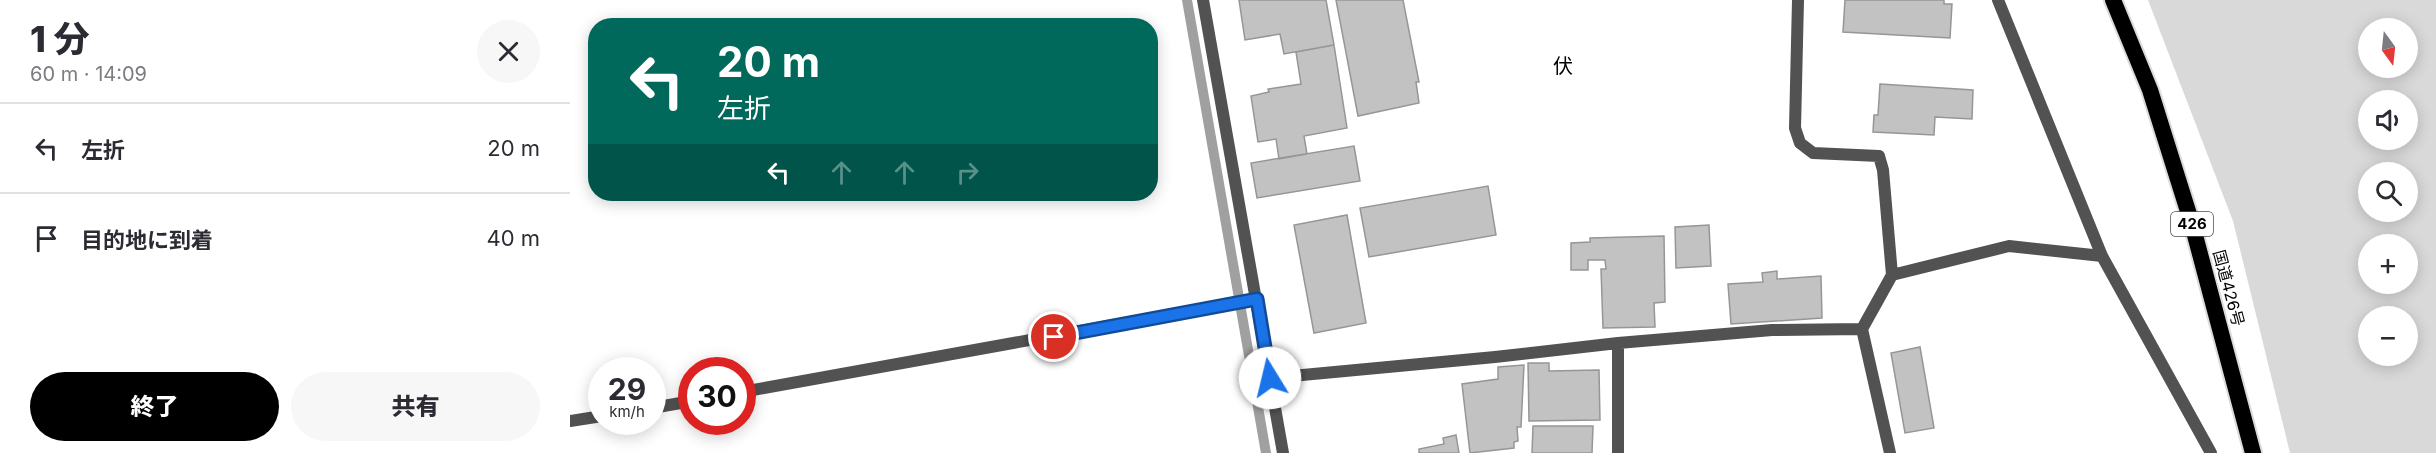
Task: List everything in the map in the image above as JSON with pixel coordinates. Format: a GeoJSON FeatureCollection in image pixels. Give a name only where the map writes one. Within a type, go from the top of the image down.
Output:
{"type":"FeatureCollection","features":[{"type":"Feature","properties":{"kind":"highway","name":"国道426号"},"geometry":{"type":"LineString","coordinates":[[2114,0],[2150,90],[2192,224],[2253,453]]}},
{"type":"Feature","properties":{"kind":"street"},"geometry":{"type":"LineString","coordinates":[[1203,0],[1284,453]]}},
{"type":"Feature","properties":{"kind":"street"},"geometry":{"type":"LineString","coordinates":[[1798,0],[1795,128],[1800,143],[1813,153],[1879,156],[1883,170],[1892,275],[1862,329],[1890,453]]}},
{"type":"Feature","properties":{"kind":"street"},"geometry":{"type":"LineString","coordinates":[[1998,0],[2102,256],[2211,453]]}},
{"type":"Feature","properties":{"kind":"street"},"geometry":{"type":"LineString","coordinates":[[1892,275],[2009,246],[2102,256]]}},
{"type":"Feature","properties":{"kind":"street"},"geometry":{"type":"LineString","coordinates":[[756,390],[1257,299]]}},
{"type":"Feature","properties":{"kind":"street"},"geometry":{"type":"LineString","coordinates":[[1270,378],[1772,330],[1862,329]]}},
{"type":"Feature","properties":{"kind":"street"},"geometry":{"type":"LineString","coordinates":[[1618,343],[1618,453]]}},
{"type":"Feature","properties":{"kind":"street"},"geometry":{"type":"LineString","coordinates":[[570,421],[588,418]]}},
{"type":"Feature","properties":{"kind":"shaded area"},"geometry":{"type":"Polygon","coordinates":[[[2148,0],[2436,0],[2436,453],[2290,453],[2233,221],[2148,0]]]}},
{"type":"Feature","properties":{"kind":"building"},"geometry":{"type":"Polygon","coordinates":[[[1239,0],[1326,0],[1334,45],[1284,54],[1280,34],[1245,40],[1239,0]]]}},
{"type":"Feature","properties":{"kind":"building"},"geometry":{"type":"Polygon","coordinates":[[[1336,0],[1403,0],[1419,82],[1416,82],[1419,103],[1358,116],[1336,0]]]}},
{"type":"Feature","properties":{"kind":"building"},"geometry":{"type":"Polygon","coordinates":[[[1845,0],[1944,0],[1944,4],[1952,4],[1950,38],[1843,32],[1845,0]]]}},
{"type":"Feature","properties":{"kind":"building"},"geometry":{"type":"Polygon","coordinates":[[[1334,45],[1347,128],[1304,136],[1307,154],[1279,159],[1276,139],[1258,142],[1251,96],[1269,92],[1268,89],[1301,84],[1296,52],[1334,45]]]}},
{"type":"Feature","properties":{"kind":"building"},"geometry":{"type":"Polygon","coordinates":[[[1880,84],[1973,90],[1972,119],[1935,117],[1934,135],[1873,132],[1874,115],[1878,115],[1880,84]]]}},
{"type":"Feature","properties":{"kind":"building"},"geometry":{"type":"Polygon","coordinates":[[[1354,146],[1360,181],[1257,198],[1251,163],[1354,146]]]}},
{"type":"Feature","properties":{"kind":"building"},"geometry":{"type":"Polygon","coordinates":[[[1488,186],[1496,235],[1369,257],[1360,208],[1488,186]]]}},
{"type":"Feature","properties":{"kind":"building"},"geometry":{"type":"Polygon","coordinates":[[[1347,215],[1366,323],[1314,333],[1294,225],[1347,215]]]}},
{"type":"Feature","properties":{"kind":"building"},"geometry":{"type":"Polygon","coordinates":[[[1709,225],[1711,266],[1676,268],[1675,227],[1709,225]]]}},
{"type":"Feature","properties":{"kind":"building"},"geometry":{"type":"Polygon","coordinates":[[[1664,236],[1665,302],[1654,303],[1655,327],[1603,328],[1601,269],[1606,269],[1605,260],[1588,260],[1588,270],[1571,270],[1571,243],[1590,242],[1590,238],[1664,236]]]}},
{"type":"Feature","properties":{"kind":"building"},"geometry":{"type":"Polygon","coordinates":[[[1777,271],[1777,279],[1821,276],[1822,318],[1731,324],[1728,284],[1763,282],[1762,273],[1777,271]]]}},
{"type":"Feature","properties":{"kind":"building"},"geometry":{"type":"Polygon","coordinates":[[[1920,347],[1934,428],[1905,433],[1891,353],[1920,347]]]}},
{"type":"Feature","properties":{"kind":"building"},"geometry":{"type":"Polygon","coordinates":[[[1528,363],[1549,363],[1549,371],[1599,370],[1600,420],[1529,421],[1528,363]]]}},
{"type":"Feature","properties":{"kind":"building"},"geometry":{"type":"Polygon","coordinates":[[[1524,365],[1521,427],[1517,427],[1518,441],[1514,442],[1514,448],[1470,453],[1462,384],[1498,379],[1498,367],[1524,365]]]}},
{"type":"Feature","properties":{"kind":"building"},"geometry":{"type":"Polygon","coordinates":[[[1533,426],[1593,426],[1592,453],[1532,453],[1533,426]]]}},
{"type":"Feature","properties":{"kind":"building"},"geometry":{"type":"Polygon","coordinates":[[[1456,435],[1459,453],[1419,453],[1419,449],[1444,444],[1443,438],[1456,435]]]}},
{"type":"Feature","properties":{"kind":"waterway"},"geometry":{"type":"LineString","coordinates":[[1187,0],[1266,453]]}},
{"type":"Feature","properties":{"kind":"district","name":"伏"},"geometry":{"type":"Point","coordinates":[1563,66]}},
{"type":"Feature","properties":{"kind":"route"},"geometry":{"type":"LineString","coordinates":[[1054,337],[1257,299],[1270,378]]}}]}
